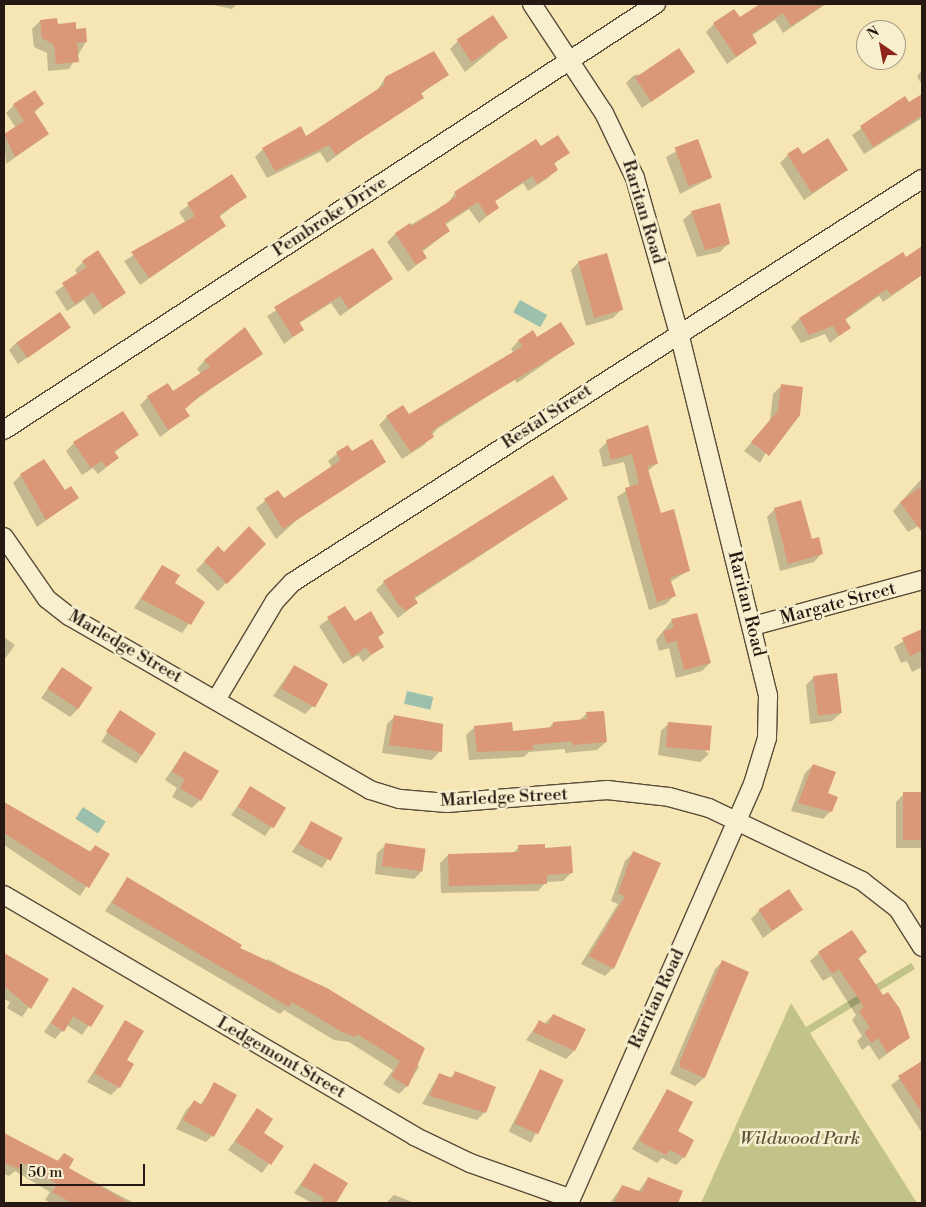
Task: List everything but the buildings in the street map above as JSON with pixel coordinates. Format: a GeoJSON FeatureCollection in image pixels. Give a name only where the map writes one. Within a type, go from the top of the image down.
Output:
{"type":"FeatureCollection","features":[{"type":"Feature","properties":{"kind":"street","name":"Raritan Road"},"geometry":{"type":"LineString","coordinates":[[532,4],[604,113],[632,170],[679,333],[768,696],[767,738],[738,822],[569,1200]]}},
{"type":"Feature","properties":{"kind":"street","name":"Pembroke Drive"},"geometry":{"type":"LineString","coordinates":[[4,430],[656,4]]}},
{"type":"Feature","properties":{"kind":"street","name":"Restal Street"},"geometry":{"type":"LineString","coordinates":[[216,700],[275,601],[293,582],[922,179]]}},
{"type":"Feature","properties":{"kind":"street","name":"Marledge Street"},"geometry":{"type":"LineString","coordinates":[[4,538],[42,593],[69,616],[216,700],[320,765],[370,790],[400,799],[466,803],[607,790],[648,792],[709,808],[862,880],[917,927],[922,947]]}},
{"type":"Feature","properties":{"kind":"street","name":"Margate Street"},"geometry":{"type":"LineString","coordinates":[[752,626],[922,580]]}},
{"type":"Feature","properties":{"kind":"street","name":"Ledgemont Street"},"geometry":{"type":"LineString","coordinates":[[4,895],[414,1136],[470,1162],[569,1200]]}},
{"type":"Feature","properties":{"kind":"green space","name":"Wildwood Park"},"geometry":{"type":"Polygon","coordinates":[[[911,963],[915,969],[810,1033],[917,1203],[701,1203],[791,1003],[806,1027],[911,963]]]}},
{"type":"Feature","properties":{"kind":"shaded area"},"geometry":{"type":"Polygon","coordinates":[[[520,300],[547,315],[540,327],[513,312],[520,300]]]}},
{"type":"Feature","properties":{"kind":"shaded area"},"geometry":{"type":"Polygon","coordinates":[[[407,691],[433,697],[430,710],[404,704],[407,691]]]}},
{"type":"Feature","properties":{"kind":"shaded area"},"geometry":{"type":"Polygon","coordinates":[[[83,807],[106,822],[98,833],[75,819],[83,807]]]}}]}
